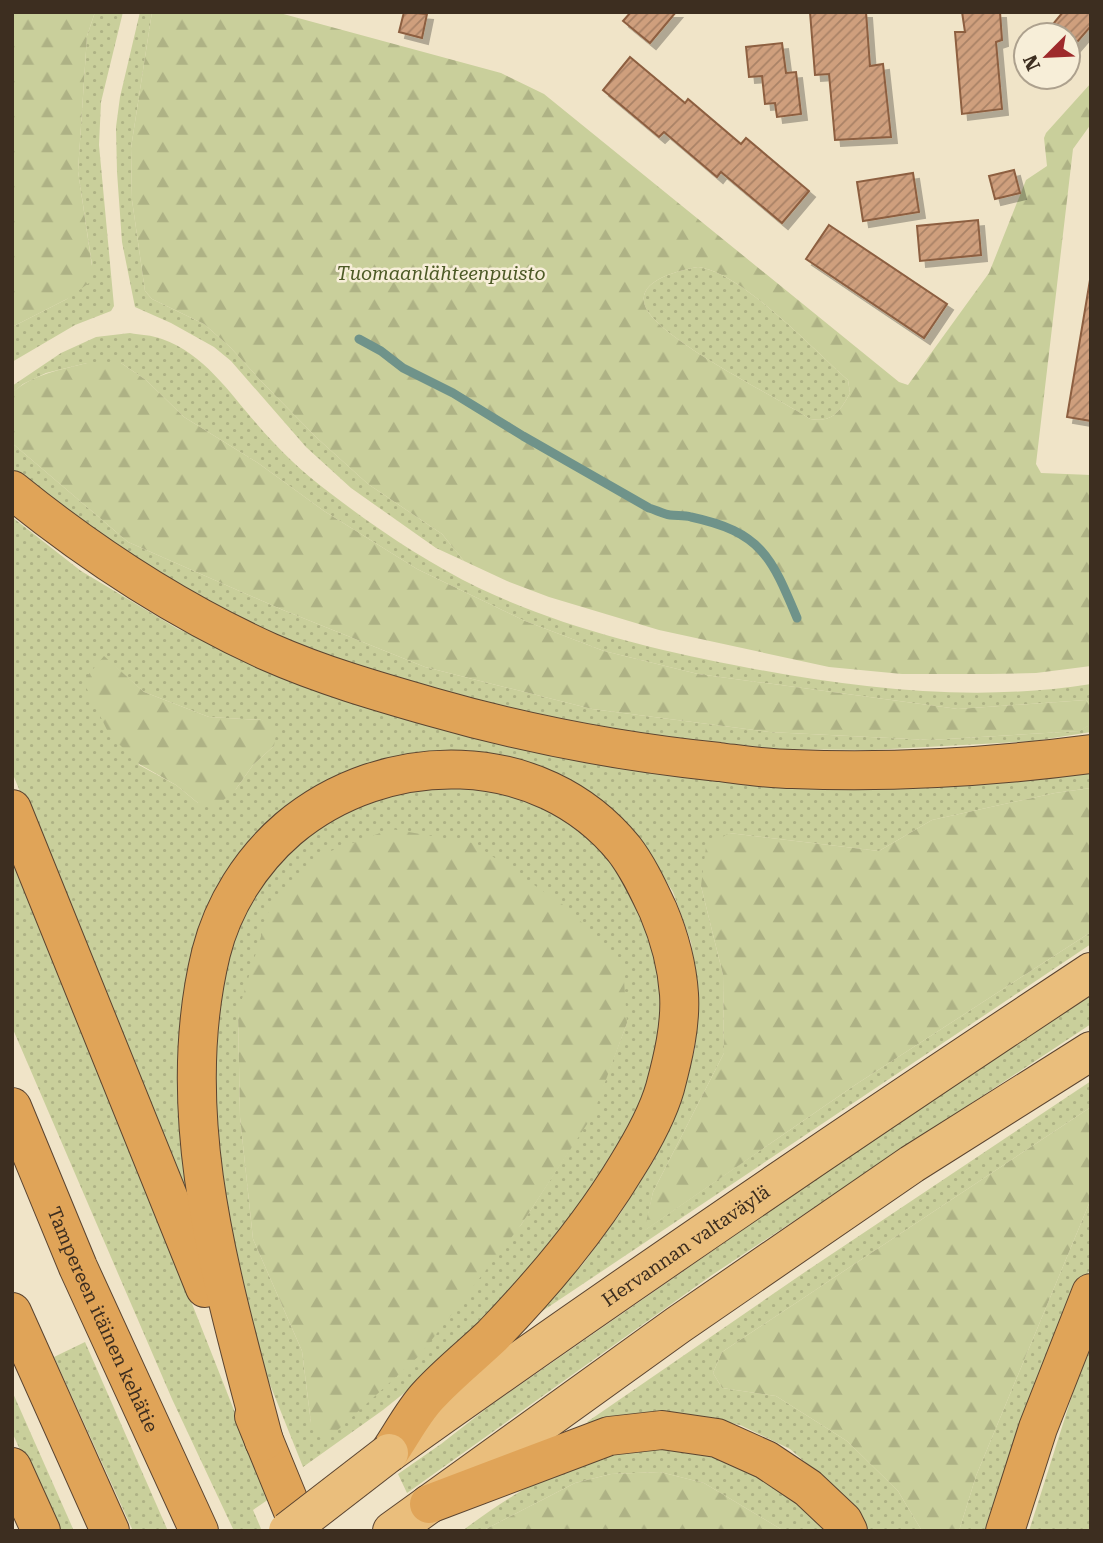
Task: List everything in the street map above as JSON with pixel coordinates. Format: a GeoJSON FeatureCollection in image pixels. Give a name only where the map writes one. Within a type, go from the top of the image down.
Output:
{"type":"FeatureCollection","features":[{"type":"Feature","properties":{"kind":"highway"},"geometry":{"type":"LineString","coordinates":[[12,490],[64,532],[125,574],[194,614],[269,652],[355,685],[558,740],[672,757],[790,769],[918,770],[1030,762],[1091,754]]}},
{"type":"Feature","properties":{"kind":"highway"},"geometry":{"type":"LineString","coordinates":[[264,1441],[214,1243],[202,1174],[197,1106],[198,1047],[211,952],[225,912],[248,873],[274,842],[307,813],[343,792],[389,776],[438,769],[481,770],[523,781],[558,795],[589,815],[624,849],[646,884],[674,955],[680,995],[677,1034],[664,1092],[644,1138],[583,1235],[489,1339],[426,1398],[389,1453]]}},
{"type":"Feature","properties":{"kind":"highway"},"geometry":{"type":"LineString","coordinates":[[12,809],[166,1187],[301,1531]]}},
{"type":"Feature","properties":{"kind":"highway","name":"Hervannan valtaväylä"},"geometry":{"type":"LineString","coordinates":[[288,1531],[389,1453],[579,1318],[881,1111],[1091,972]]}},
{"type":"Feature","properties":{"kind":"highway"},"geometry":{"type":"LineString","coordinates":[[411,1517],[678,1325],[912,1164],[1091,1051]]}},
{"type":"Feature","properties":{"kind":"highway","name":"Tampereen itäinen kehätie"},"geometry":{"type":"LineString","coordinates":[[12,1107],[78,1267],[199,1531]]}},
{"type":"Feature","properties":{"kind":"highway"},"geometry":{"type":"LineString","coordinates":[[1005,1531],[1038,1428],[1091,1293]]}},
{"type":"Feature","properties":{"kind":"highway"},"geometry":{"type":"LineString","coordinates":[[12,1312],[110,1531]]}},
{"type":"Feature","properties":{"kind":"highway"},"geometry":{"type":"LineString","coordinates":[[411,1517],[609,1436],[662,1430],[717,1438],[766,1460],[808,1488],[843,1521],[848,1531]]}},
{"type":"Feature","properties":{"kind":"highway"},"geometry":{"type":"LineString","coordinates":[[12,1468],[41,1531]]}},
{"type":"Feature","properties":{"kind":"green space"},"geometry":{"type":"Polygon","coordinates":[[[12,12],[95,12],[87,36],[78,171],[92,266],[89,283],[67,299],[12,327],[12,12]]]}},
{"type":"Feature","properties":{"kind":"green space"},"geometry":{"type":"Polygon","coordinates":[[[95,12],[123,12],[101,102],[99,145],[114,306],[111,311],[75,325],[12,362],[12,327],[67,299],[92,265],[78,171],[87,36],[95,12]]]}},
{"type":"Feature","properties":{"kind":"green space"},"geometry":{"type":"Polygon","coordinates":[[[140,12],[152,12],[131,148],[132,200],[145,291],[152,299],[204,324],[230,347],[317,438],[368,484],[442,534],[464,561],[436,548],[351,488],[306,447],[231,361],[214,347],[135,307],[122,242],[116,127],[120,97],[140,12]]]}},
{"type":"Feature","properties":{"kind":"green space","name":"Tuomaanlähteenpuisto"},"geometry":{"type":"Polygon","coordinates":[[[152,12],[276,12],[501,73],[544,94],[899,382],[908,385],[989,273],[1026,180],[1047,166],[1044,138],[1046,133],[1091,83],[1091,124],[1073,149],[1036,464],[1041,473],[1091,475],[1091,666],[1036,673],[990,674],[902,674],[829,667],[659,630],[549,597],[464,561],[442,534],[368,484],[317,438],[230,347],[204,324],[152,299],[145,291],[132,200],[131,148],[152,12]],[[698,267],[672,273],[655,282],[644,294],[644,302],[651,316],[690,348],[810,419],[825,419],[835,414],[850,393],[848,380],[776,314],[735,282],[698,267]]]}},
{"type":"Feature","properties":{"kind":"green space"},"geometry":{"type":"Polygon","coordinates":[[[698,267],[735,282],[755,297],[848,380],[850,393],[835,414],[825,419],[810,419],[690,348],[651,316],[644,302],[648,287],[663,277],[698,267]]]}},
{"type":"Feature","properties":{"kind":"green space"},"geometry":{"type":"Polygon","coordinates":[[[130,333],[162,339],[190,354],[214,375],[282,451],[330,493],[421,556],[509,602],[604,634],[669,651],[778,673],[867,686],[957,692],[1046,690],[1091,684],[1091,706],[1086,700],[958,709],[698,674],[604,651],[525,621],[417,569],[324,511],[258,463],[184,417],[146,380],[121,363],[87,363],[46,373],[23,384],[12,393],[12,386],[61,353],[96,337],[130,333]]]}},
{"type":"Feature","properties":{"kind":"green space"},"geometry":{"type":"Polygon","coordinates":[[[87,363],[121,363],[146,380],[184,417],[258,463],[324,511],[417,569],[525,621],[604,651],[698,674],[958,709],[1086,700],[1091,706],[1091,724],[1080,731],[930,740],[769,732],[592,709],[425,667],[283,610],[128,542],[12,443],[12,393],[38,377],[87,363]]]}},
{"type":"Feature","properties":{"kind":"green space"},"geometry":{"type":"Polygon","coordinates":[[[12,443],[128,542],[283,610],[425,667],[592,709],[769,732],[930,740],[1079,731],[1091,724],[1091,732],[1034,741],[872,750],[775,749],[631,732],[492,705],[401,681],[305,648],[218,611],[12,476],[12,443]]]}},
{"type":"Feature","properties":{"kind":"green space"},"geometry":{"type":"Polygon","coordinates":[[[12,517],[81,571],[178,629],[278,671],[493,738],[1091,767],[1091,788],[1055,793],[932,820],[879,851],[729,833],[701,886],[723,975],[724,1053],[653,1192],[645,1230],[855,1085],[1091,932],[1091,944],[535,1316],[583,1264],[620,1214],[654,1160],[678,1109],[695,1049],[699,995],[691,942],[673,892],[645,848],[515,759],[466,750],[413,753],[366,764],[318,786],[204,918],[200,1249],[12,772],[12,517]],[[104,657],[139,765],[176,785],[198,803],[236,789],[253,765],[274,746],[262,720],[209,717],[144,692],[104,657]]]}},
{"type":"Feature","properties":{"kind":"green space"},"geometry":{"type":"Polygon","coordinates":[[[104,656],[144,692],[209,717],[262,720],[277,728],[274,746],[253,765],[236,789],[218,805],[198,803],[176,785],[139,764],[109,734],[83,681],[104,656]]]}},
{"type":"Feature","properties":{"kind":"green space"},"geometry":{"type":"Polygon","coordinates":[[[485,787],[560,815],[596,844],[627,876],[648,918],[667,1009],[640,1117],[578,1216],[444,1361],[383,1410],[303,1467],[259,1357],[216,1176],[215,1001],[230,941],[256,891],[288,850],[322,820],[391,791],[485,787]],[[238,1012],[240,1117],[253,1239],[302,1351],[311,1423],[521,1225],[592,1115],[627,1023],[238,1012]]]}},
{"type":"Feature","properties":{"kind":"green space"},"geometry":{"type":"Polygon","coordinates":[[[1091,788],[1091,932],[855,1085],[644,1231],[653,1192],[724,1053],[723,975],[701,886],[706,847],[729,833],[879,851],[932,820],[1055,793],[1091,788]]]}},
{"type":"Feature","properties":{"kind":"green space"},"geometry":{"type":"Polygon","coordinates":[[[391,829],[473,843],[569,909],[623,966],[627,1023],[593,1115],[521,1225],[420,1355],[329,1438],[311,1423],[302,1351],[253,1239],[240,1117],[238,1012],[272,900],[328,852],[391,829]]]}},
{"type":"Feature","properties":{"kind":"green space"},"geometry":{"type":"Polygon","coordinates":[[[12,847],[269,1499],[253,1510],[262,1531],[234,1531],[172,1399],[12,1027],[12,847]]]}},
{"type":"Feature","properties":{"kind":"green space"},"geometry":{"type":"Polygon","coordinates":[[[1091,994],[1091,1024],[712,1275],[407,1493],[398,1474],[491,1405],[813,1181],[1091,994]]]}},
{"type":"Feature","properties":{"kind":"green space"},"geometry":{"type":"Polygon","coordinates":[[[1091,1081],[1091,1107],[722,1352],[713,1373],[722,1388],[776,1396],[847,1441],[898,1491],[922,1531],[868,1531],[834,1487],[790,1449],[740,1425],[690,1415],[593,1426],[587,1422],[805,1272],[1091,1081]]]}},
{"type":"Feature","properties":{"kind":"green space"},"geometry":{"type":"Polygon","coordinates":[[[1091,1107],[1091,1199],[976,1476],[959,1531],[922,1531],[898,1491],[847,1441],[776,1396],[722,1388],[713,1373],[722,1352],[1091,1107]]]}},
{"type":"Feature","properties":{"kind":"green space"},"geometry":{"type":"Polygon","coordinates":[[[1091,1199],[1091,1266],[1034,1407],[995,1531],[959,1531],[976,1476],[1091,1199]]]}},
{"type":"Feature","properties":{"kind":"green space"},"geometry":{"type":"Polygon","coordinates":[[[85,1342],[168,1531],[133,1531],[54,1357],[85,1342]]]}},
{"type":"Feature","properties":{"kind":"green space"},"geometry":{"type":"Polygon","coordinates":[[[1091,1342],[1091,1531],[1029,1531],[1082,1364],[1091,1342]]]}},
{"type":"Feature","properties":{"kind":"green space"},"geometry":{"type":"Polygon","coordinates":[[[12,1391],[74,1531],[56,1531],[12,1432],[12,1391]]]}},
{"type":"Feature","properties":{"kind":"green space"},"geometry":{"type":"Polygon","coordinates":[[[662,1446],[717,1453],[767,1473],[828,1531],[784,1531],[704,1483],[660,1472],[611,1474],[575,1483],[482,1531],[462,1531],[513,1496],[550,1475],[609,1454],[662,1446]]]}},
{"type":"Feature","properties":{"kind":"green space"},"geometry":{"type":"Polygon","coordinates":[[[660,1472],[704,1483],[784,1531],[482,1531],[575,1483],[611,1474],[660,1472]]]}},
{"type":"Feature","properties":{"kind":"building"},"geometry":{"type":"Polygon","coordinates":[[[404,12],[427,14],[422,38],[399,32],[404,12]]]}},
{"type":"Feature","properties":{"kind":"building"},"geometry":{"type":"Polygon","coordinates":[[[631,12],[676,12],[650,43],[623,21],[631,12]]]}},
{"type":"Feature","properties":{"kind":"building"},"geometry":{"type":"Polygon","coordinates":[[[810,12],[866,12],[870,66],[883,64],[891,137],[835,140],[829,74],[815,75],[810,12]]]}},
{"type":"Feature","properties":{"kind":"building"},"geometry":{"type":"Polygon","coordinates":[[[962,12],[1000,12],[1002,40],[996,42],[1002,109],[962,114],[955,32],[965,32],[962,12]]]}},
{"type":"Feature","properties":{"kind":"building"},"geometry":{"type":"Polygon","coordinates":[[[1063,12],[1091,12],[1091,26],[1082,36],[1082,21],[1056,21],[1063,12]]]}},
{"type":"Feature","properties":{"kind":"building"},"geometry":{"type":"Polygon","coordinates":[[[782,43],[786,73],[796,72],[801,114],[777,117],[775,103],[765,104],[762,76],[749,77],[746,47],[782,43]]]}},
{"type":"Feature","properties":{"kind":"building"},"geometry":{"type":"Polygon","coordinates":[[[630,57],[685,103],[688,99],[741,144],[746,138],[809,191],[782,223],[721,172],[717,177],[664,132],[659,137],[603,90],[630,57]]]}},
{"type":"Feature","properties":{"kind":"building"},"geometry":{"type":"Polygon","coordinates":[[[1014,170],[1020,193],[995,199],[989,176],[1014,170]]]}},
{"type":"Feature","properties":{"kind":"building"},"geometry":{"type":"Polygon","coordinates":[[[913,173],[919,212],[863,221],[857,182],[913,173]]]}},
{"type":"Feature","properties":{"kind":"building"},"geometry":{"type":"Polygon","coordinates":[[[978,220],[981,255],[920,261],[917,226],[978,220]]]}},
{"type":"Feature","properties":{"kind":"building"},"geometry":{"type":"Polygon","coordinates":[[[829,225],[947,304],[924,338],[806,259],[829,225]]]}},
{"type":"Feature","properties":{"kind":"building"},"geometry":{"type":"Polygon","coordinates":[[[1091,274],[1091,421],[1067,417],[1091,274]]]}},
{"type":"Feature","properties":{"kind":"waterway"},"geometry":{"type":"LineString","coordinates":[[359,339],[403,368],[453,393],[649,508],[715,523],[748,539],[770,563],[797,618]]}}]}
